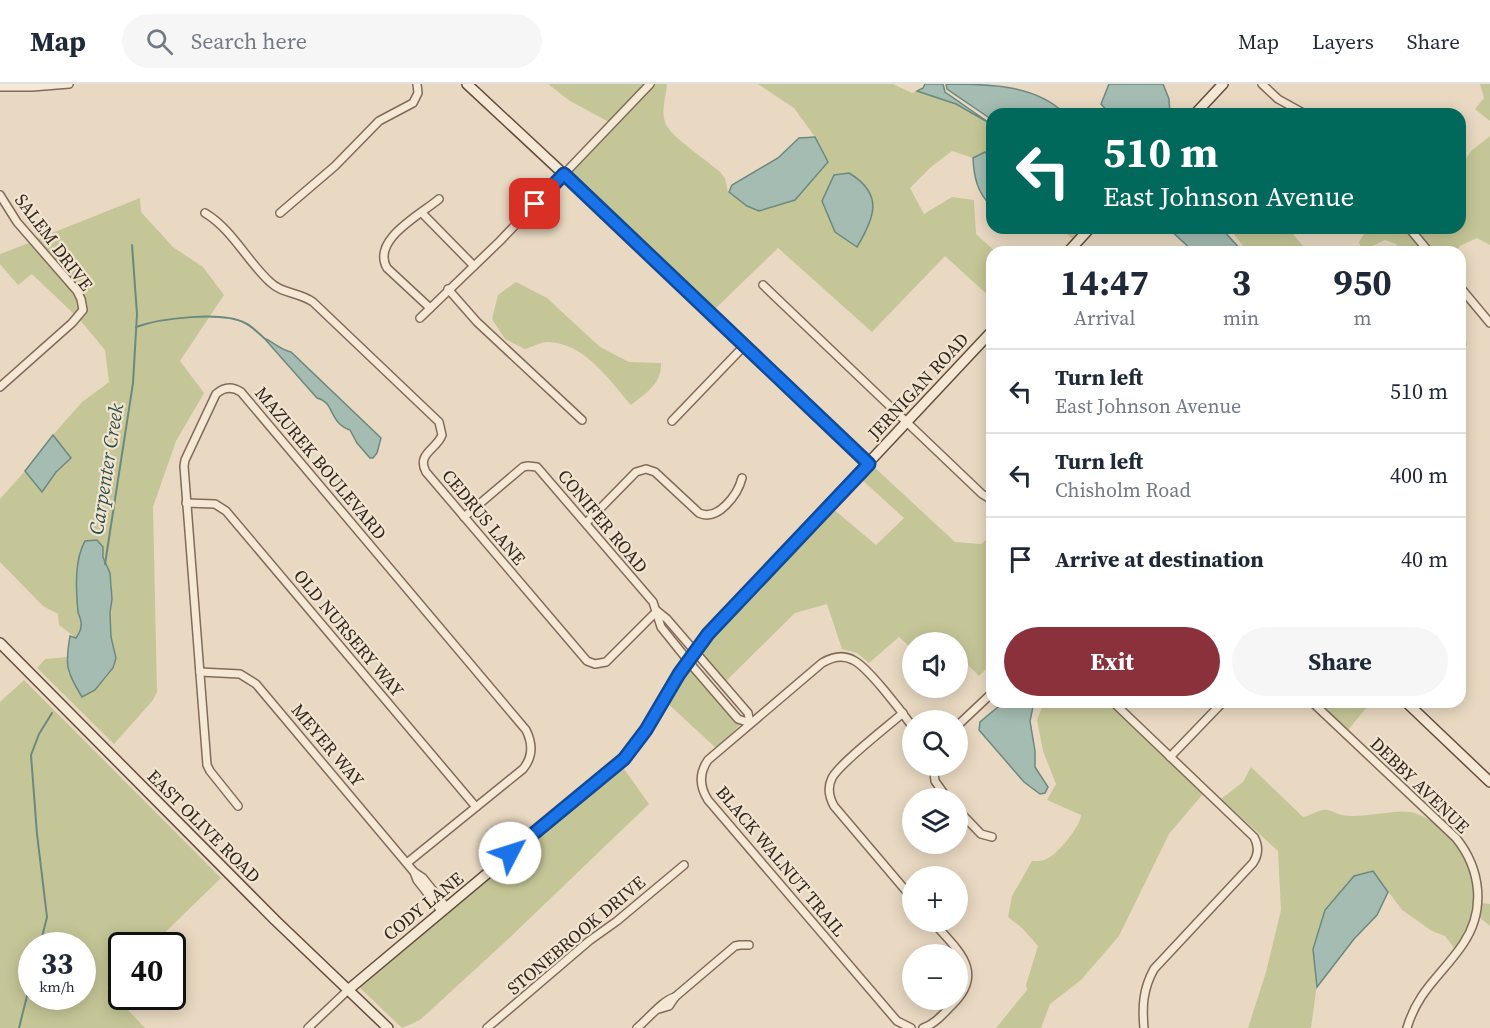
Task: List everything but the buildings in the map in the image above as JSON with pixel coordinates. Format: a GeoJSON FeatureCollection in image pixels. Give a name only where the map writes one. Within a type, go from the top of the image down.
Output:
{"type":"FeatureCollection","features":[{"type":"Feature","properties":{"kind":"street"},"geometry":{"type":"LineString","coordinates":[[0,87],[69,84]]}},
{"type":"Feature","properties":{"kind":"street"},"geometry":{"type":"LineString","coordinates":[[280,213],[335,166],[379,121],[413,103],[418,93],[417,84]]}},
{"type":"Feature","properties":{"kind":"street"},"geometry":{"type":"LineString","coordinates":[[467,84],[869,464]]}},
{"type":"Feature","properties":{"kind":"street"},"geometry":{"type":"LineString","coordinates":[[420,318],[474,266],[650,84]]}},
{"type":"Feature","properties":{"kind":"street"},"geometry":{"type":"LineString","coordinates":[[1201,108],[1223,84]]}},
{"type":"Feature","properties":{"kind":"street"},"geometry":{"type":"LineString","coordinates":[[1262,84],[1278,99],[1294,108]]}},
{"type":"Feature","properties":{"kind":"street","name":"SALEM DRIVE"},"geometry":{"type":"LineString","coordinates":[[0,195],[17,222],[77,291],[83,308],[81,314],[72,323],[0,387]]}},
{"type":"Feature","properties":{"kind":"street"},"geometry":{"type":"LineString","coordinates":[[430,308],[387,268],[383,256],[384,248],[392,236],[439,199]]}},
{"type":"Feature","properties":{"kind":"street","name":"CEDRUS LANE"},"geometry":{"type":"LineString","coordinates":[[205,213],[219,222],[270,282],[283,291],[300,294],[313,302],[439,422],[442,435],[438,444],[424,457],[424,467],[587,661],[601,664],[606,662],[657,611]]}},
{"type":"Feature","properties":{"kind":"street"},"geometry":{"type":"LineString","coordinates":[[422,213],[474,266]]}},
{"type":"Feature","properties":{"kind":"street"},"geometry":{"type":"LineString","coordinates":[[1074,246],[1084,234]]}},
{"type":"Feature","properties":{"kind":"street"},"geometry":{"type":"LineString","coordinates":[[1414,234],[1424,246]]}},
{"type":"Feature","properties":{"kind":"street"},"geometry":{"type":"LineString","coordinates":[[762,285],[986,496]]}},
{"type":"Feature","properties":{"kind":"street"},"geometry":{"type":"LineString","coordinates":[[448,289],[477,322],[582,420]]}},
{"type":"Feature","properties":{"kind":"street"},"geometry":{"type":"LineString","coordinates":[[1466,294],[1490,323]]}},
{"type":"Feature","properties":{"kind":"street","name":"JERNIGAN ROAD"},"geometry":{"type":"LineString","coordinates":[[869,464],[986,338]]}},
{"type":"Feature","properties":{"kind":"street"},"geometry":{"type":"LineString","coordinates":[[672,421],[745,345]]}},
{"type":"Feature","properties":{"kind":"street","name":"MAZUREK BOULEVARD"},"geometry":{"type":"LineString","coordinates":[[238,806],[207,765],[184,466],[216,394],[224,388],[234,388],[241,392],[530,736],[531,751],[526,764],[407,863]]}},
{"type":"Feature","properties":{"kind":"street","name":"CODY LANE"},"geometry":{"type":"LineString","coordinates":[[308,1028],[348,990],[624,759],[646,730],[688,660],[716,625],[869,464]]}},
{"type":"Feature","properties":{"kind":"street","name":"CONIFER ROAD"},"geometry":{"type":"LineString","coordinates":[[464,517],[523,467],[532,466],[541,470],[653,602],[661,627],[688,660],[738,718],[750,723]]}},
{"type":"Feature","properties":{"kind":"street"},"geometry":{"type":"LineString","coordinates":[[586,523],[641,469],[655,472],[699,513],[711,516],[719,511],[736,492],[742,478]]}},
{"type":"Feature","properties":{"kind":"street","name":"OLD NURSERY WAY"},"geometry":{"type":"LineString","coordinates":[[186,503],[215,504],[226,511],[476,807]]}},
{"type":"Feature","properties":{"kind":"street","name":"CONIFER ROAD"},"geometry":{"type":"LineString","coordinates":[[657,611],[667,619],[748,713],[750,723]]}},
{"type":"Feature","properties":{"kind":"street","name":"EAST OLIVE ROAD"},"geometry":{"type":"LineString","coordinates":[[0,643],[219,864],[388,1028]]}},
{"type":"Feature","properties":{"kind":"street","name":"BLACK WALNUT TRAIL"},"geometry":{"type":"LineString","coordinates":[[902,711],[860,664],[848,657],[835,657],[822,663],[708,760],[700,780],[704,793],[897,1021],[911,1028]]}},
{"type":"Feature","properties":{"kind":"street","name":"MEYER WAY"},"geometry":{"type":"LineString","coordinates":[[200,672],[240,674],[252,680],[414,872],[421,876],[445,910]]}},
{"type":"Feature","properties":{"kind":"street"},"geometry":{"type":"LineString","coordinates":[[968,716],[986,699]]}},
{"type":"Feature","properties":{"kind":"street"},"geometry":{"type":"LineString","coordinates":[[1119,708],[1254,837],[1258,853],[1240,878],[1154,969],[1145,988],[1143,999],[1144,1028]]}},
{"type":"Feature","properties":{"kind":"street"},"geometry":{"type":"LineString","coordinates":[[1170,757],[1217,708]]}},
{"type":"Feature","properties":{"kind":"street","name":"DEBBY AVENUE"},"geometry":{"type":"LineString","coordinates":[[1318,708],[1456,838],[1474,868],[1478,903],[1473,926],[1462,946],[1423,993],[1407,1028]]}},
{"type":"Feature","properties":{"kind":"street"},"geometry":{"type":"LineString","coordinates":[[1412,708],[1490,782]]}},
{"type":"Feature","properties":{"kind":"street"},"geometry":{"type":"LineString","coordinates":[[902,713],[836,772],[829,793],[834,806],[902,886]]}},
{"type":"Feature","properties":{"kind":"street"},"geometry":{"type":"LineString","coordinates":[[968,820],[981,834],[992,837]]}},
{"type":"Feature","properties":{"kind":"street","name":"STONEBROOK DRIVE"},"geometry":{"type":"LineString","coordinates":[[487,1028],[580,947],[617,921],[684,865]]}},
{"type":"Feature","properties":{"kind":"street"},"geometry":{"type":"LineString","coordinates":[[923,1028],[934,1023],[961,996],[968,983],[969,975],[963,957],[941,932]]}},
{"type":"Feature","properties":{"kind":"street"},"geometry":{"type":"LineString","coordinates":[[637,1028],[659,1009],[669,1006],[675,997],[735,946],[749,945]]}},
{"type":"Feature","properties":{"kind":"green space"},"geometry":{"type":"Polygon","coordinates":[[[548,84],[645,85],[609,122],[570,101],[548,84]]]}},
{"type":"Feature","properties":{"kind":"green space"},"geometry":{"type":"Polygon","coordinates":[[[655,84],[667,84],[663,113],[668,128],[720,172],[725,178],[728,192],[747,206],[810,180],[828,162],[815,137],[794,108],[758,84],[893,84],[912,93],[917,91],[956,104],[986,121],[986,153],[973,158],[952,151],[931,167],[910,188],[924,214],[952,197],[974,200],[976,234],[989,246],[986,246],[986,293],[945,256],[872,332],[778,248],[714,310],[570,174],[655,84]],[[849,173],[834,175],[867,229],[873,203],[872,196],[864,184],[849,173]]]}},
{"type":"Feature","properties":{"kind":"green space"},"geometry":{"type":"Polygon","coordinates":[[[1480,84],[1490,84],[1490,121],[1475,109],[1484,98],[1480,84]]]}},
{"type":"Feature","properties":{"kind":"green space"},"geometry":{"type":"Polygon","coordinates":[[[1490,136],[1490,245],[1477,238],[1460,246],[1430,246],[1419,234],[1466,234],[1466,158],[1472,150],[1490,136]]]}},
{"type":"Feature","properties":{"kind":"green space"},"geometry":{"type":"Polygon","coordinates":[[[140,198],[141,212],[173,247],[203,267],[224,295],[180,361],[204,393],[176,441],[153,507],[157,692],[153,700],[114,744],[37,668],[45,659],[67,657],[68,674],[95,690],[113,668],[115,652],[111,636],[111,582],[103,547],[77,571],[78,612],[81,626],[76,638],[59,625],[58,614],[43,606],[0,562],[0,499],[25,471],[42,491],[56,472],[71,458],[53,435],[82,402],[109,382],[105,350],[80,320],[86,308],[80,289],[37,239],[140,198]]]}},
{"type":"Feature","properties":{"kind":"green space"},"geometry":{"type":"Polygon","coordinates":[[[1067,234],[1080,234],[1074,240],[1067,234]]]}},
{"type":"Feature","properties":{"kind":"green space"},"geometry":{"type":"Polygon","coordinates":[[[1234,234],[1293,234],[1303,246],[1243,246],[1234,234]]]}},
{"type":"Feature","properties":{"kind":"green space"},"geometry":{"type":"Polygon","coordinates":[[[1364,234],[1408,234],[1419,246],[1398,246],[1385,240],[1372,246],[1360,246],[1359,242],[1364,234]]]}},
{"type":"Feature","properties":{"kind":"green space"},"geometry":{"type":"Polygon","coordinates":[[[29,243],[74,294],[79,307],[75,315],[32,274],[18,285],[0,264],[0,254],[29,243]]]}},
{"type":"Feature","properties":{"kind":"green space"},"geometry":{"type":"Polygon","coordinates":[[[516,282],[547,298],[600,347],[629,362],[661,363],[656,382],[631,405],[595,364],[573,348],[547,342],[525,349],[505,339],[492,319],[498,295],[516,282]]]}},
{"type":"Feature","properties":{"kind":"green space"},"geometry":{"type":"Polygon","coordinates":[[[872,465],[955,542],[981,544],[986,540],[986,669],[979,676],[968,665],[968,632],[902,632],[902,640],[899,637],[869,663],[857,653],[842,649],[827,604],[795,613],[726,681],[700,651],[832,508],[876,545],[904,518],[860,478],[872,465]]]}},
{"type":"Feature","properties":{"kind":"green space"},"geometry":{"type":"Polygon","coordinates":[[[688,666],[735,721],[741,724],[716,748],[666,702],[688,666]]]}},
{"type":"Feature","properties":{"kind":"green space"},"geometry":{"type":"Polygon","coordinates":[[[24,680],[221,878],[165,932],[108,932],[108,1010],[128,1010],[145,1028],[0,1028],[0,702],[24,680]]]}},
{"type":"Feature","properties":{"kind":"green space"},"geometry":{"type":"Polygon","coordinates":[[[1042,708],[1113,708],[1203,794],[1169,834],[1119,936],[1081,980],[1050,1004],[1041,1028],[996,1028],[1027,990],[1026,985],[1038,946],[1022,928],[1008,917],[1012,896],[1032,861],[1044,860],[1054,854],[1074,831],[1081,815],[1047,800],[1056,784],[1043,751],[1037,720],[1042,708]]]}},
{"type":"Feature","properties":{"kind":"green space"},"geometry":{"type":"Polygon","coordinates":[[[1324,708],[1366,708],[1348,730],[1324,708]]]}},
{"type":"Feature","properties":{"kind":"green space"},"geometry":{"type":"Polygon","coordinates":[[[622,766],[649,804],[420,1020],[402,1028],[358,986],[526,844],[622,766]]]}},
{"type":"Feature","properties":{"kind":"green space"},"geometry":{"type":"Polygon","coordinates":[[[1251,767],[1303,817],[1324,810],[1350,816],[1403,811],[1420,815],[1445,833],[1465,859],[1474,889],[1471,920],[1465,935],[1455,949],[1445,936],[1432,931],[1402,910],[1373,871],[1354,876],[1325,910],[1313,949],[1317,984],[1311,1028],[1248,1028],[1266,972],[1281,910],[1278,851],[1221,799],[1243,782],[1251,767]]]}},
{"type":"Feature","properties":{"kind":"green space"},"geometry":{"type":"Polygon","coordinates":[[[1482,903],[1490,904],[1490,926],[1479,917],[1482,903]]]}},
{"type":"Feature","properties":{"kind":"shaded area"},"geometry":{"type":"Polygon","coordinates":[[[925,84],[943,84],[945,92],[986,121],[956,104],[917,91],[925,84]]]}},
{"type":"Feature","properties":{"kind":"shaded area"},"geometry":{"type":"Polygon","coordinates":[[[946,84],[977,84],[1009,88],[1025,91],[1058,108],[986,108],[986,116],[947,89],[946,84]]]}},
{"type":"Feature","properties":{"kind":"shaded area"},"geometry":{"type":"Polygon","coordinates":[[[1109,84],[1163,84],[1169,99],[1170,108],[1105,108],[1101,104],[1109,84]]]}},
{"type":"Feature","properties":{"kind":"shaded area"},"geometry":{"type":"Polygon","coordinates":[[[815,137],[828,162],[795,200],[759,211],[747,206],[729,192],[732,185],[778,158],[799,138],[815,137]]]}},
{"type":"Feature","properties":{"kind":"shaded area"},"geometry":{"type":"Polygon","coordinates":[[[986,153],[986,201],[975,178],[973,158],[986,153]]]}},
{"type":"Feature","properties":{"kind":"shaded area"},"geometry":{"type":"Polygon","coordinates":[[[849,173],[868,189],[873,207],[868,226],[857,247],[835,232],[822,201],[834,175],[849,173]]]}},
{"type":"Feature","properties":{"kind":"shaded area"},"geometry":{"type":"Polygon","coordinates":[[[1174,234],[1226,234],[1238,246],[1188,246],[1174,234]]]}},
{"type":"Feature","properties":{"kind":"shaded area"},"geometry":{"type":"Polygon","coordinates":[[[264,338],[291,352],[381,438],[377,453],[373,458],[370,458],[357,443],[350,430],[338,422],[327,404],[317,398],[264,338]]]}},
{"type":"Feature","properties":{"kind":"shaded area"},"geometry":{"type":"Polygon","coordinates":[[[53,435],[71,458],[56,472],[42,492],[25,471],[53,435]]]}},
{"type":"Feature","properties":{"kind":"shaded area"},"geometry":{"type":"Polygon","coordinates":[[[97,540],[103,547],[103,557],[110,573],[111,637],[116,658],[113,668],[95,690],[82,697],[70,674],[67,662],[70,636],[76,638],[81,628],[76,585],[79,557],[85,541],[97,540]]]}},
{"type":"Feature","properties":{"kind":"shaded area"},"geometry":{"type":"Polygon","coordinates":[[[997,708],[1033,708],[1030,721],[1035,767],[1048,787],[1045,793],[1040,794],[1024,782],[979,730],[980,722],[997,708]]]}},
{"type":"Feature","properties":{"kind":"shaded area"},"geometry":{"type":"Polygon","coordinates":[[[1373,871],[1388,892],[1377,915],[1354,939],[1317,987],[1313,949],[1325,910],[1354,876],[1373,871]]]}},
{"type":"Feature","properties":{"kind":"waterway","name":"Carpenter Creek"},"geometry":{"type":"LineString","coordinates":[[105,564],[133,383],[137,314],[132,245]]}},
{"type":"Feature","properties":{"kind":"waterway"},"geometry":{"type":"LineString","coordinates":[[136,327],[191,317],[222,317],[245,323],[264,338]]}},
{"type":"Feature","properties":{"kind":"waterway","name":"Carpenter Creek"},"geometry":{"type":"LineString","coordinates":[[43,932],[47,917],[31,755],[39,734],[52,713]]}},
{"type":"Feature","properties":{"kind":"waterway","name":"Carpenter Creek"},"geometry":{"type":"LineString","coordinates":[[19,1028],[24,1010]]}},
{"type":"Feature","properties":{"kind":"route"},"geometry":{"type":"LineString","coordinates":[[510,853],[624,759],[636,745],[688,660],[708,634],[869,464],[564,174],[535,204]]}}]}
